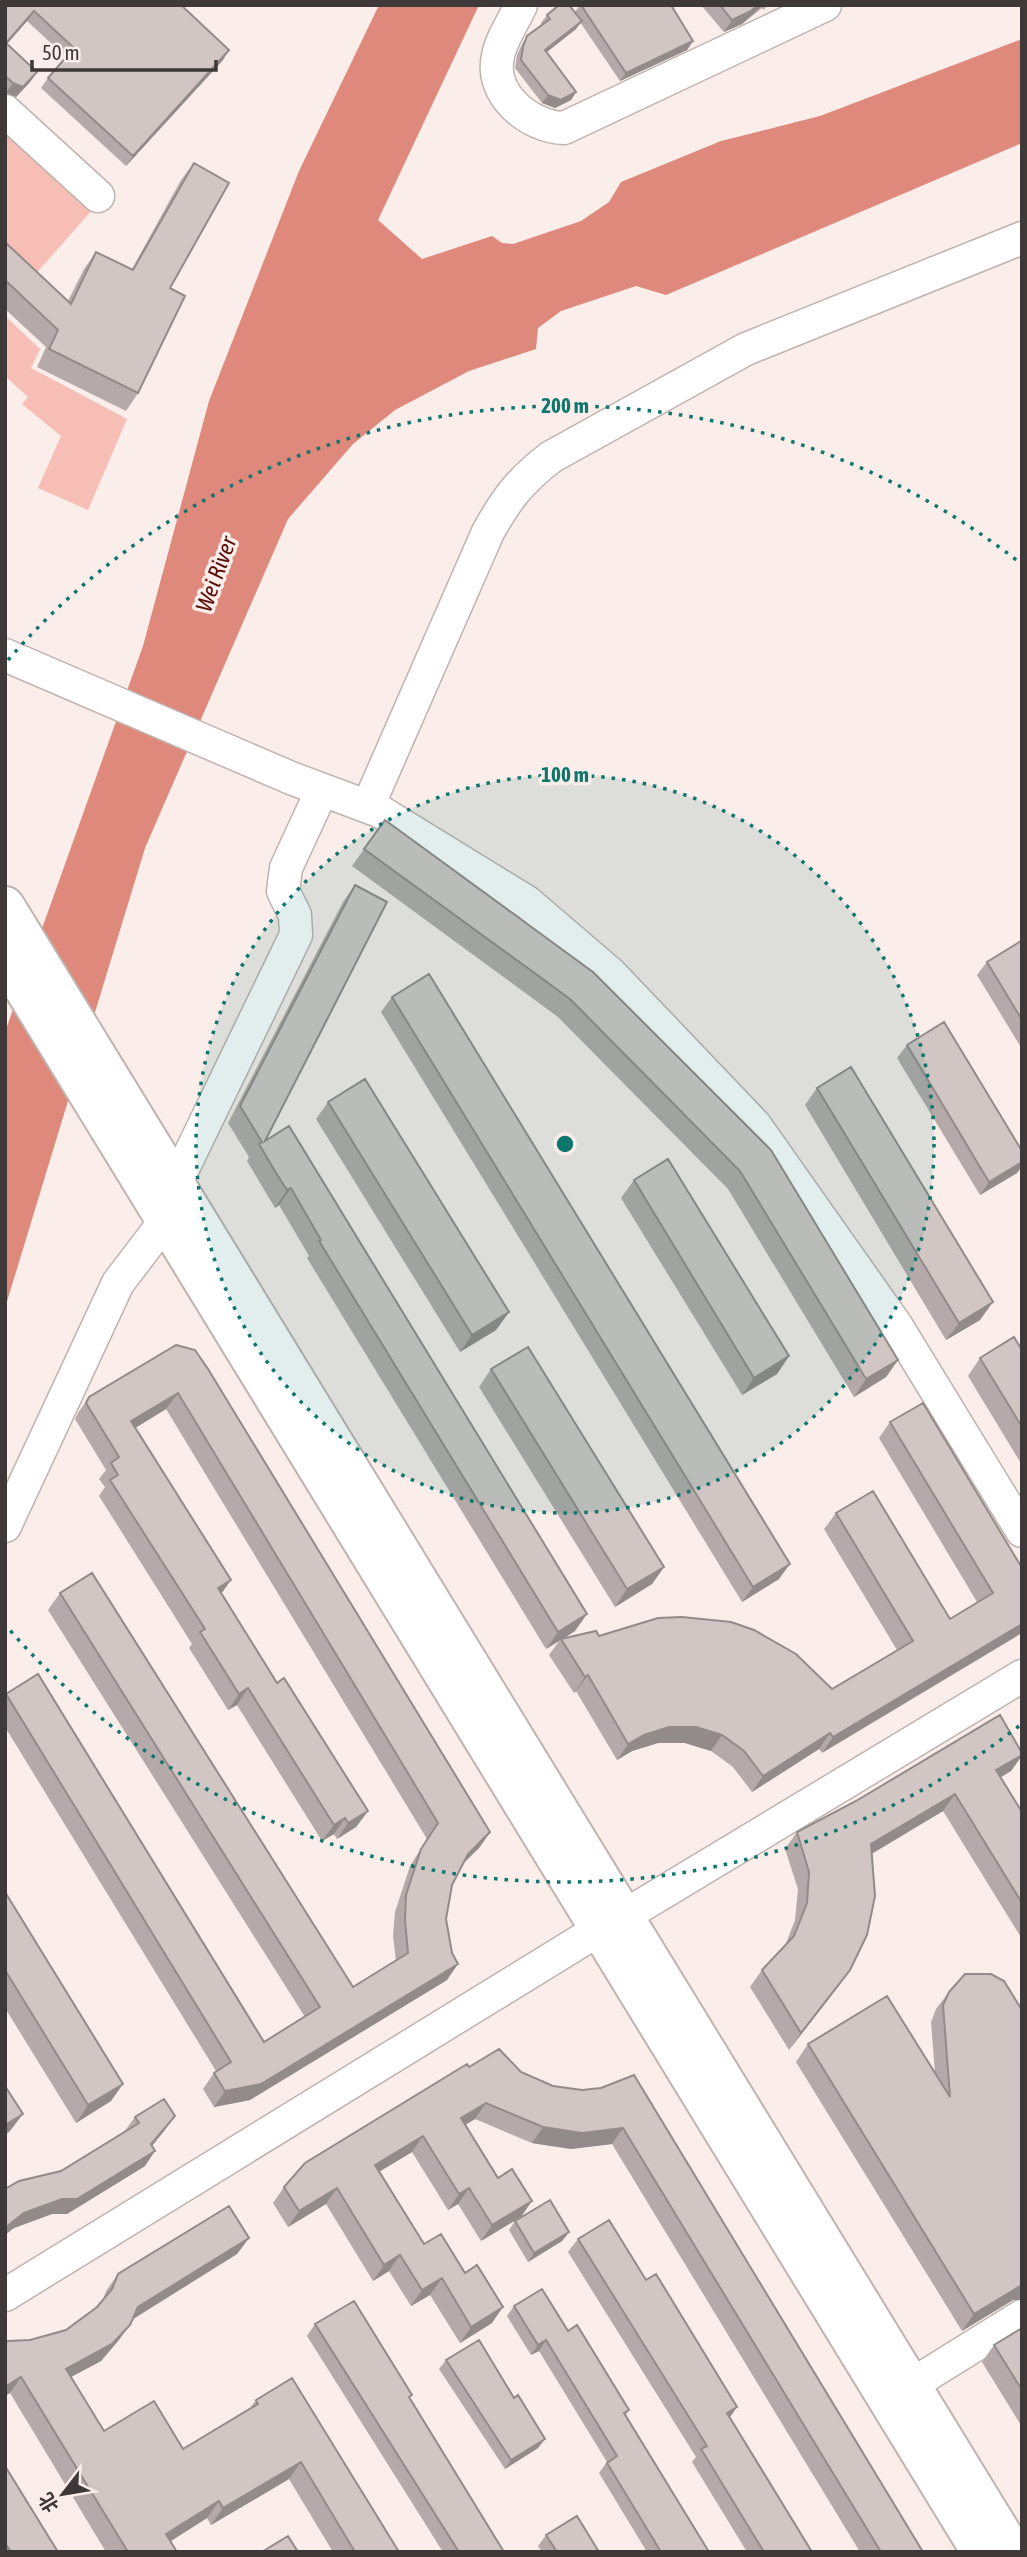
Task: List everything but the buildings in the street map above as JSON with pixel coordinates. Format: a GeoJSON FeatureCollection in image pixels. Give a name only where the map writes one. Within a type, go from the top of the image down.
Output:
{"type":"FeatureCollection","features":[{"type":"Feature","properties":{"kind":"main road"},"geometry":{"type":"LineString","coordinates":[[5,906],[163,1181],[612,1923],[981,2552]]}},
{"type":"Feature","properties":{"kind":"main road"},"geometry":{"type":"LineString","coordinates":[[5,958],[163,1181],[166,1220],[612,1923],[911,2385],[1013,2552]]}},
{"type":"Feature","properties":{"kind":"street"},"geometry":{"type":"LineString","coordinates":[[522,5],[498,56],[498,79],[517,110],[547,128],[564,128],[825,5]]}},
{"type":"Feature","properties":{"kind":"street"},"geometry":{"type":"LineString","coordinates":[[5,111],[99,196]]}},
{"type":"Feature","properties":{"kind":"street"},"geometry":{"type":"LineString","coordinates":[[368,806],[488,532],[508,495],[525,477],[551,457],[746,349],[1022,239]]}},
{"type":"Feature","properties":{"kind":"street"},"geometry":{"type":"LineString","coordinates":[[5,655],[322,790],[368,806],[462,859],[527,902],[611,974],[755,1125],[896,1325],[1022,1531]]}},
{"type":"Feature","properties":{"kind":"street"},"geometry":{"type":"LineString","coordinates":[[163,1181],[296,934],[295,915],[283,891],[286,868],[322,790]]}},
{"type":"Feature","properties":{"kind":"street"},"geometry":{"type":"LineString","coordinates":[[5,1526],[118,1283],[166,1220]]}},
{"type":"Feature","properties":{"kind":"street"},"geometry":{"type":"LineString","coordinates":[[5,2295],[612,1923],[1022,1676]]}},
{"type":"Feature","properties":{"kind":"street"},"geometry":{"type":"LineString","coordinates":[[911,2385],[1022,2316]]}},
{"type":"Feature","properties":{"kind":"shaded area"},"geometry":{"type":"Polygon","coordinates":[[[5,130],[93,209],[33,277],[5,250],[5,130]]]}},
{"type":"Feature","properties":{"kind":"shaded area"},"geometry":{"type":"Polygon","coordinates":[[[5,316],[40,349],[31,368],[127,419],[88,510],[38,488],[61,436],[22,404],[28,397],[5,376],[5,316]]]}},
{"type":"Feature","properties":{"kind":"water","name":"Wei River"},"geometry":{"type":"Polygon","coordinates":[[[379,5],[479,5],[378,220],[422,259],[492,236],[502,243],[513,244],[581,221],[609,202],[621,182],[721,141],[820,116],[1022,39],[1022,143],[666,295],[636,286],[561,311],[538,328],[536,349],[469,371],[395,410],[353,444],[288,519],[145,848],[5,1308],[5,1032],[143,646],[209,401],[299,171],[379,5]]]}}]}
